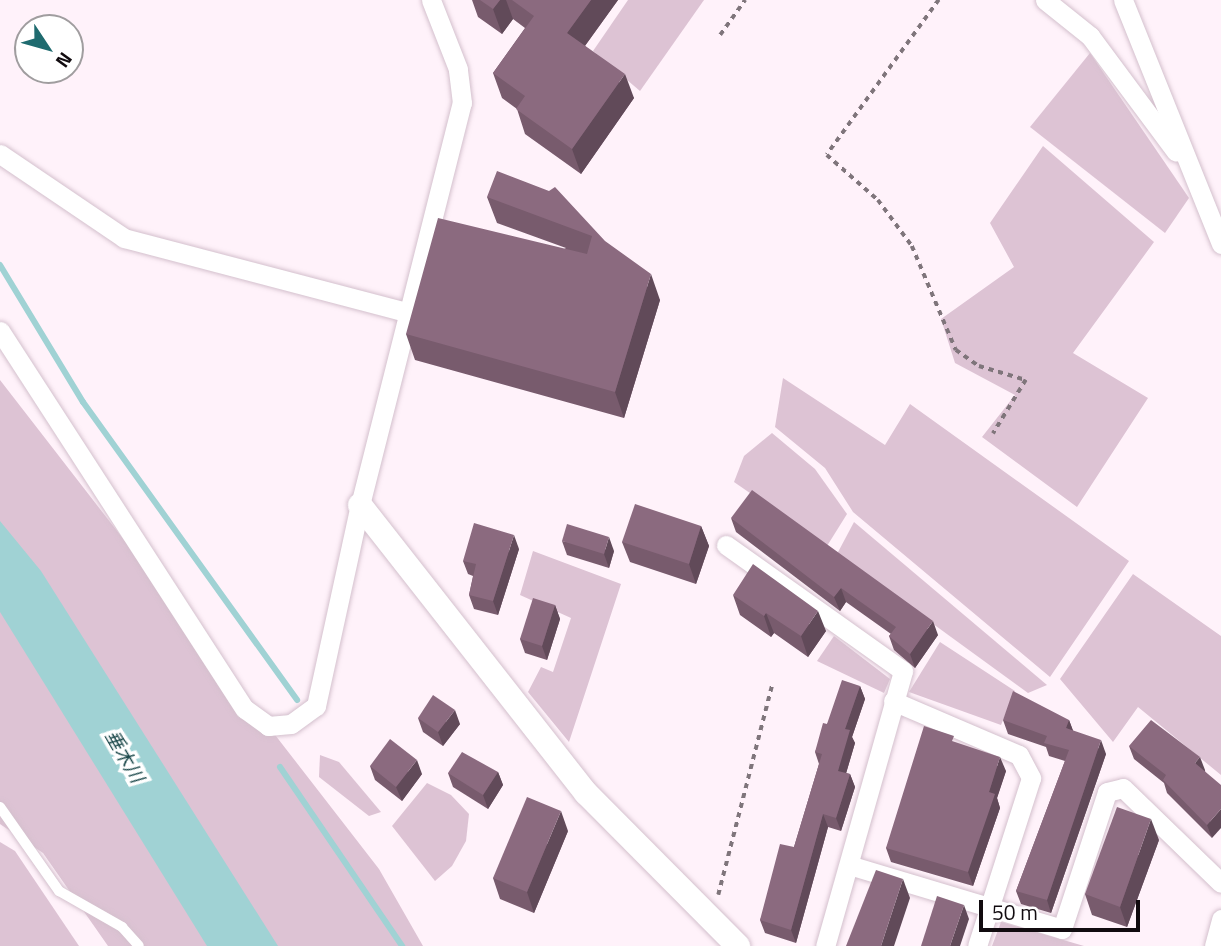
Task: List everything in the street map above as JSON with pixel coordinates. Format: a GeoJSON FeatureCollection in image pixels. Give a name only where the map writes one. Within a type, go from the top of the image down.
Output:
{"type":"FeatureCollection","features":[{"type":"Feature","properties":{"kind":"street"},"geometry":{"type":"LineString","coordinates":[[0,331],[245,709],[268,726],[291,724],[316,706],[360,505],[462,103],[458,69],[431,0]]}},
{"type":"Feature","properties":{"kind":"street"},"geometry":{"type":"LineString","coordinates":[[1045,0],[1090,36],[1193,176]]}},
{"type":"Feature","properties":{"kind":"street"},"geometry":{"type":"LineString","coordinates":[[1123,0],[1221,244]]}},
{"type":"Feature","properties":{"kind":"street"},"geometry":{"type":"LineString","coordinates":[[0,154],[124,238],[408,313]]}},
{"type":"Feature","properties":{"kind":"street"},"geometry":{"type":"LineString","coordinates":[[360,505],[586,793],[706,917],[738,946]]}},
{"type":"Feature","properties":{"kind":"street"},"geometry":{"type":"LineString","coordinates":[[726,545],[903,671],[825,946]]}},
{"type":"Feature","properties":{"kind":"street"},"geometry":{"type":"LineString","coordinates":[[893,701],[1019,755],[1031,778],[978,946]]}},
{"type":"Feature","properties":{"kind":"street"},"geometry":{"type":"LineString","coordinates":[[849,864],[1062,929],[1107,792],[1123,788],[1221,883]]}},
{"type":"Feature","properties":{"kind":"street"},"geometry":{"type":"LineString","coordinates":[[1214,946],[1221,919]]}},
{"type":"Feature","properties":{"kind":"lane"},"geometry":{"type":"LineString","coordinates":[[0,807],[52,884],[122,927],[139,946]]}},
{"type":"Feature","properties":{"kind":"path"},"geometry":{"type":"LineString","coordinates":[[720,35],[745,0]]}},
{"type":"Feature","properties":{"kind":"path"},"geometry":{"type":"LineString","coordinates":[[939,0],[827,155],[878,200],[912,246],[956,350],[979,366],[1026,380],[993,434]]}},
{"type":"Feature","properties":{"kind":"path"},"geometry":{"type":"LineString","coordinates":[[706,917],[716,905],[772,684]]}},
{"type":"Feature","properties":{"kind":"shaded area"},"geometry":{"type":"Polygon","coordinates":[[[628,0],[704,0],[640,91],[593,51],[628,0]]]}},
{"type":"Feature","properties":{"kind":"shaded area"},"geometry":{"type":"Polygon","coordinates":[[[1090,53],[1189,198],[1165,233],[1030,127],[1090,53]]]}},
{"type":"Feature","properties":{"kind":"shaded area"},"geometry":{"type":"Polygon","coordinates":[[[1043,146],[1154,242],[1073,353],[1148,398],[1077,507],[982,437],[1015,395],[955,363],[941,319],[1014,267],[990,223],[1043,146]]]}},
{"type":"Feature","properties":{"kind":"shaded area"},"geometry":{"type":"Polygon","coordinates":[[[783,378],[885,445],[910,404],[1129,561],[1050,677],[853,512],[825,468],[775,427],[783,378]]]}},
{"type":"Feature","properties":{"kind":"shaded area"},"geometry":{"type":"Polygon","coordinates":[[[0,380],[379,869],[423,946],[108,946],[43,853],[0,824],[0,380]]]}},
{"type":"Feature","properties":{"kind":"shaded area"},"geometry":{"type":"Polygon","coordinates":[[[772,433],[815,469],[847,514],[827,546],[734,482],[744,456],[772,433]]]}},
{"type":"Feature","properties":{"kind":"shaded area"},"geometry":{"type":"Polygon","coordinates":[[[854,522],[1047,685],[1028,693],[837,554],[854,522]]]}},
{"type":"Feature","properties":{"kind":"shaded area"},"geometry":{"type":"Polygon","coordinates":[[[533,551],[621,584],[569,742],[528,692],[541,667],[553,672],[571,618],[520,595],[533,551]]]}},
{"type":"Feature","properties":{"kind":"shaded area"},"geometry":{"type":"Polygon","coordinates":[[[1133,574],[1221,636],[1221,775],[1138,707],[1113,742],[1060,679],[1133,574]]]}},
{"type":"Feature","properties":{"kind":"shaded area"},"geometry":{"type":"Polygon","coordinates":[[[834,636],[890,679],[884,693],[817,661],[834,636]]]}},
{"type":"Feature","properties":{"kind":"shaded area"},"geometry":{"type":"Polygon","coordinates":[[[940,642],[1015,691],[1001,725],[909,692],[940,642]]]}},
{"type":"Feature","properties":{"kind":"shaded area"},"geometry":{"type":"Polygon","coordinates":[[[320,755],[339,762],[381,812],[369,816],[319,777],[320,755]]]}},
{"type":"Feature","properties":{"kind":"shaded area"},"geometry":{"type":"Polygon","coordinates":[[[427,783],[451,795],[469,814],[466,841],[452,866],[435,881],[392,826],[427,783]]]}},
{"type":"Feature","properties":{"kind":"shaded area"},"geometry":{"type":"Polygon","coordinates":[[[0,842],[15,851],[79,946],[0,946],[0,842]]]}},
{"type":"Feature","properties":{"kind":"shaded area"},"geometry":{"type":"Polygon","coordinates":[[[1001,922],[1084,946],[992,946],[1001,922]]]}},
{"type":"Feature","properties":{"kind":"water","name":"垂木川"},"geometry":{"type":"Polygon","coordinates":[[[0,521],[41,571],[278,946],[207,946],[0,612],[0,521]]]}},
{"type":"Feature","properties":{"kind":"building"},"geometry":{"type":"Polygon","coordinates":[[[480,0],[500,0],[493,9],[480,0]]]}},
{"type":"Feature","properties":{"kind":"building"},"geometry":{"type":"Polygon","coordinates":[[[512,0],[591,0],[567,33],[625,74],[572,149],[516,109],[525,96],[493,73],[534,16],[512,0]]]}},
{"type":"Feature","properties":{"kind":"building"},"geometry":{"type":"Polygon","coordinates":[[[497,171],[549,191],[555,187],[605,241],[651,274],[615,392],[406,334],[438,218],[587,254],[592,236],[487,197],[497,171]]]}},
{"type":"Feature","properties":{"kind":"building"},"geometry":{"type":"Polygon","coordinates":[[[752,490],[933,621],[910,654],[889,636],[896,627],[841,588],[834,597],[731,518],[752,490]]]}},
{"type":"Feature","properties":{"kind":"building"},"geometry":{"type":"Polygon","coordinates":[[[635,504],[701,526],[689,564],[622,542],[635,504]]]}},
{"type":"Feature","properties":{"kind":"building"},"geometry":{"type":"Polygon","coordinates":[[[474,523],[514,535],[493,601],[469,595],[476,564],[463,561],[474,523]]]}},
{"type":"Feature","properties":{"kind":"building"},"geometry":{"type":"Polygon","coordinates":[[[567,524],[609,537],[604,554],[562,541],[567,524]]]}},
{"type":"Feature","properties":{"kind":"building"},"geometry":{"type":"Polygon","coordinates":[[[753,564],[818,611],[801,636],[733,595],[753,564]]]}},
{"type":"Feature","properties":{"kind":"building"},"geometry":{"type":"Polygon","coordinates":[[[533,598],[555,605],[542,646],[520,639],[533,598]]]}},
{"type":"Feature","properties":{"kind":"building"},"geometry":{"type":"Polygon","coordinates":[[[842,680],[860,686],[845,729],[850,730],[838,771],[850,774],[836,818],[823,814],[791,930],[760,920],[780,844],[794,847],[822,754],[815,752],[823,723],[827,724],[842,680]]]}},
{"type":"Feature","properties":{"kind":"building"},"geometry":{"type":"Polygon","coordinates":[[[1013,691],[1069,720],[1066,728],[1101,740],[1047,900],[1016,891],[1069,750],[1044,743],[1047,736],[1003,720],[1013,691]]]}},
{"type":"Feature","properties":{"kind":"building"},"geometry":{"type":"Polygon","coordinates":[[[433,695],[455,710],[438,732],[418,718],[433,695]]]}},
{"type":"Feature","properties":{"kind":"building"},"geometry":{"type":"Polygon","coordinates":[[[1151,720],[1200,757],[1195,763],[1221,785],[1221,809],[1207,825],[1163,780],[1166,775],[1129,746],[1151,720]]]}},
{"type":"Feature","properties":{"kind":"building"},"geometry":{"type":"Polygon","coordinates":[[[924,726],[954,736],[952,741],[1000,757],[989,792],[995,794],[968,872],[886,848],[924,726]]]}},
{"type":"Feature","properties":{"kind":"building"},"geometry":{"type":"Polygon","coordinates":[[[390,739],[417,760],[396,787],[370,766],[390,739]]]}},
{"type":"Feature","properties":{"kind":"building"},"geometry":{"type":"Polygon","coordinates":[[[462,752],[498,772],[483,795],[448,773],[462,752]]]}},
{"type":"Feature","properties":{"kind":"building"},"geometry":{"type":"Polygon","coordinates":[[[527,797],[561,811],[527,892],[493,878],[527,797]]]}},
{"type":"Feature","properties":{"kind":"building"},"geometry":{"type":"Polygon","coordinates":[[[1117,807],[1151,819],[1120,907],[1085,894],[1117,807]]]}},
{"type":"Feature","properties":{"kind":"building"},"geometry":{"type":"Polygon","coordinates":[[[876,870],[903,879],[881,946],[846,946],[876,870]]]}},
{"type":"Feature","properties":{"kind":"building"},"geometry":{"type":"Polygon","coordinates":[[[937,896],[964,905],[950,946],[921,946],[937,896]]]}},
{"type":"Feature","properties":{"kind":"waterway"},"geometry":{"type":"LineString","coordinates":[[0,265],[83,402],[297,700]]}},
{"type":"Feature","properties":{"kind":"waterway"},"geometry":{"type":"LineString","coordinates":[[280,767],[402,946]]}}]}
